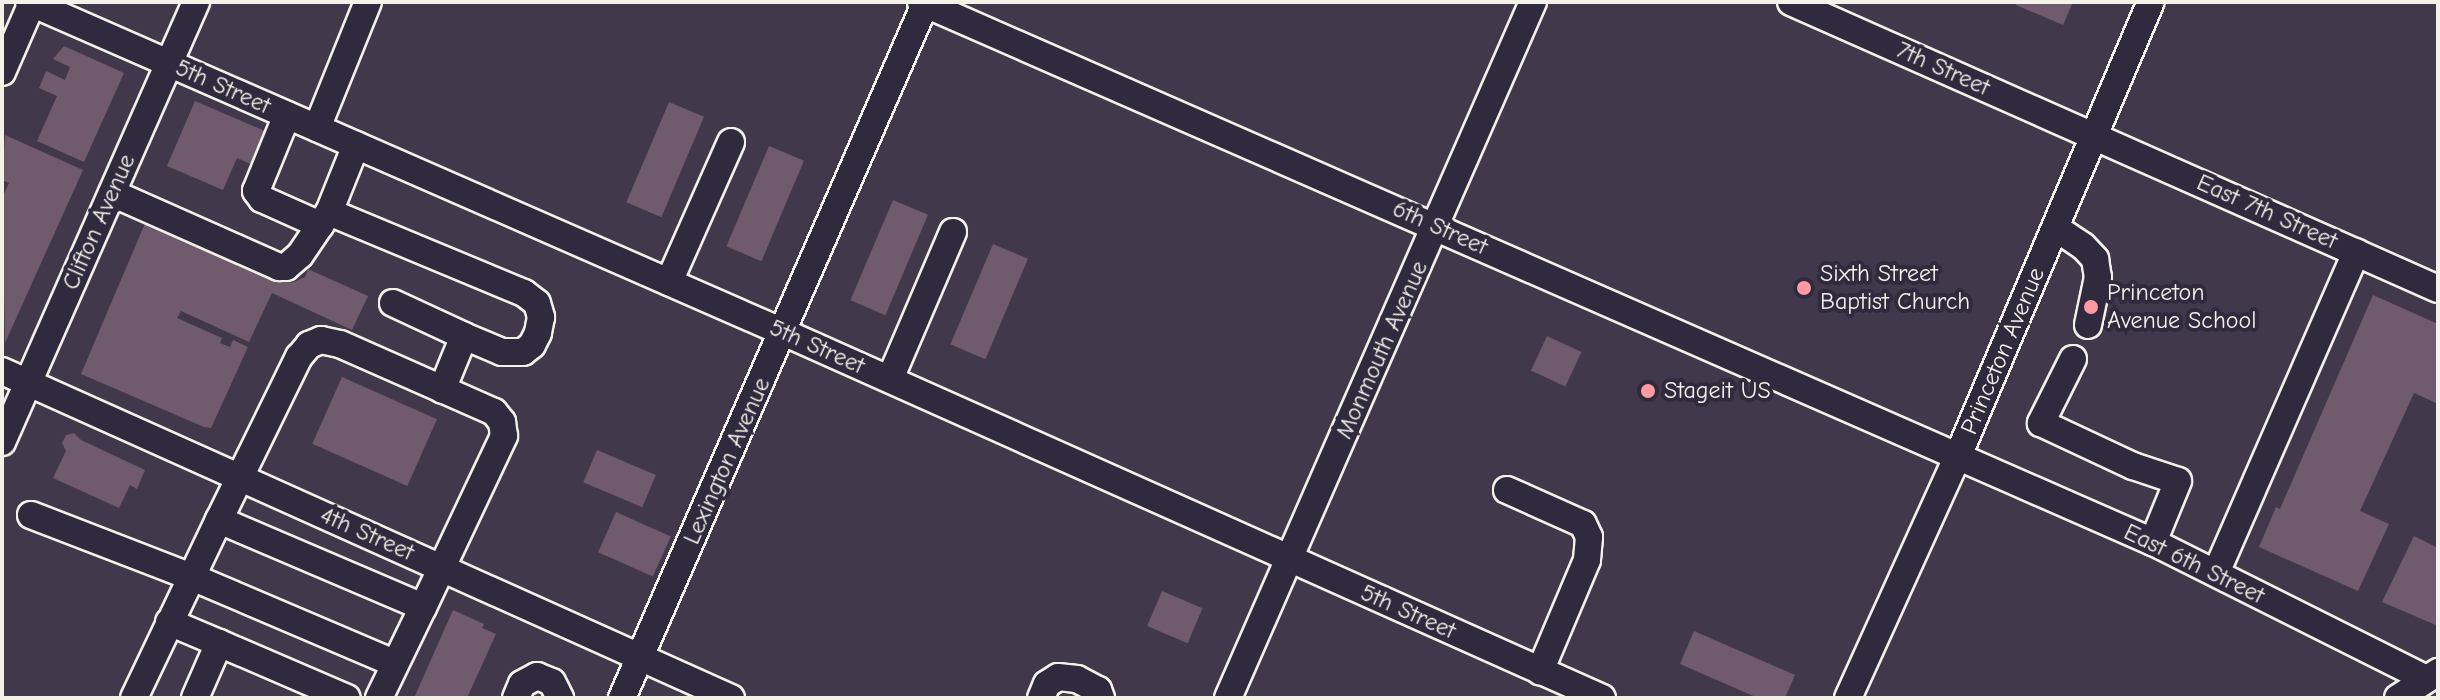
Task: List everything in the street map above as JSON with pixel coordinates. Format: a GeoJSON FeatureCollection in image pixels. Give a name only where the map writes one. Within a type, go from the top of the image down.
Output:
{"type":"FeatureCollection","features":[{"type":"Feature","properties":{"kind":"street","name":"Clifton Avenue"},"geometry":{"type":"LineString","coordinates":[[2,442],[196,2]]}},
{"type":"Feature","properties":{"kind":"street"},"geometry":{"type":"LineString","coordinates":[[317,128],[368,2]]}},
{"type":"Feature","properties":{"kind":"street","name":"Monmouth Avenue"},"geometry":{"type":"LineString","coordinates":[[1228,698],[1533,2]]}},
{"type":"Feature","properties":{"kind":"street","name":"7th Street"},"geometry":{"type":"LineString","coordinates":[[1791,2],[2095,136]]}},
{"type":"Feature","properties":{"kind":"street","name":"Princeton Avenue"},"geometry":{"type":"LineString","coordinates":[[1848,698],[1958,456],[2151,2]]}},
{"type":"Feature","properties":{"kind":"street","name":"5th Street"},"geometry":{"type":"LineString","coordinates":[[30,3],[890,379],[1602,698]]}},
{"type":"Feature","properties":{"kind":"street"},"geometry":{"type":"LineString","coordinates":[[2,72],[30,3]]}},
{"type":"Feature","properties":{"kind":"street","name":"6th Street"},"geometry":{"type":"LineString","coordinates":[[924,3],[1958,456]]}},
{"type":"Feature","properties":{"kind":"street","name":"Lexington Avenue"},"geometry":{"type":"LineString","coordinates":[[622,698],[924,3]]}},
{"type":"Feature","properties":{"kind":"street"},"geometry":{"type":"LineString","coordinates":[[287,115],[256,191],[262,199],[324,218],[524,293],[537,303],[541,317],[532,345],[523,352],[502,352],[393,303]]}},
{"type":"Feature","properties":{"kind":"street","name":"East 7th Street"},"geometry":{"type":"LineString","coordinates":[[2095,136],[2438,289]]}},
{"type":"Feature","properties":{"kind":"street"},"geometry":{"type":"LineString","coordinates":[[669,282],[731,142]]}},
{"type":"Feature","properties":{"kind":"street"},"geometry":{"type":"LineString","coordinates":[[112,193],[279,267],[286,267],[300,255],[324,218],[356,145]]}},
{"type":"Feature","properties":{"kind":"street"},"geometry":{"type":"LineString","coordinates":[[2056,228],[2095,259],[2098,277],[2088,325]]}},
{"type":"Feature","properties":{"kind":"street"},"geometry":{"type":"LineString","coordinates":[[890,379],[953,232]]}},
{"type":"Feature","properties":{"kind":"street"},"geometry":{"type":"LineString","coordinates":[[2216,573],[2356,252]]}},
{"type":"Feature","properties":{"kind":"street"},"geometry":{"type":"LineString","coordinates":[[442,390],[464,336]]}},
{"type":"Feature","properties":{"kind":"street"},"geometry":{"type":"LineString","coordinates":[[134,698],[299,357],[309,345],[321,340],[340,344],[494,412],[502,422],[504,436],[379,698]]}},
{"type":"Feature","properties":{"kind":"street"},"geometry":{"type":"LineString","coordinates":[[2073,359],[2041,423],[2133,466],[2178,481],[2153,542]]}},
{"type":"Feature","properties":{"kind":"street","name":"4th Street"},"geometry":{"type":"LineString","coordinates":[[2,371],[731,698]]}},
{"type":"Feature","properties":{"kind":"street","name":"East 6th Street"},"geometry":{"type":"LineString","coordinates":[[1958,456],[2153,542],[2432,675]]}},
{"type":"Feature","properties":{"kind":"street"},"geometry":{"type":"LineString","coordinates":[[1507,490],[1583,524],[1589,537],[1587,560],[1540,671]]}},
{"type":"Feature","properties":{"kind":"street"},"geometry":{"type":"LineString","coordinates":[[31,515],[192,577],[394,663]]}},
{"type":"Feature","properties":{"kind":"street"},"geometry":{"type":"LineString","coordinates":[[219,520],[423,607]]}},
{"type":"Feature","properties":{"kind":"street"},"geometry":{"type":"LineString","coordinates":[[169,622],[347,698]]}},
{"type":"Feature","properties":{"kind":"street"},"geometry":{"type":"LineString","coordinates":[[195,698],[219,643]]}},
{"type":"Feature","properties":{"kind":"street"},"geometry":{"type":"LineString","coordinates":[[2398,698],[2432,675]]}},
{"type":"Feature","properties":{"kind":"street"},"geometry":{"type":"LineString","coordinates":[[516,698],[522,684],[537,676],[552,682],[560,698]]}},
{"type":"Feature","properties":{"kind":"street"},"geometry":{"type":"LineString","coordinates":[[1041,698],[1047,684],[1058,677],[1077,679],[1098,690],[1101,698]]}},
{"type":"Feature","properties":{"kind":"building"},"geometry":{"type":"Polygon","coordinates":[[[2017,2],[2073,2],[2063,25],[2016,5],[2017,2]]]}},
{"type":"Feature","properties":{"kind":"building"},"geometry":{"type":"Polygon","coordinates":[[[64,46],[124,73],[84,162],[37,141],[57,96],[39,88],[46,71],[65,80],[70,67],[53,59],[64,46]]]}},
{"type":"Feature","properties":{"kind":"building"},"geometry":{"type":"Polygon","coordinates":[[[195,101],[272,134],[257,167],[237,158],[223,190],[167,166],[195,101]]]}},
{"type":"Feature","properties":{"kind":"building"},"geometry":{"type":"Polygon","coordinates":[[[669,102],[704,117],[661,217],[626,202],[669,102]]]}},
{"type":"Feature","properties":{"kind":"building"},"geometry":{"type":"Polygon","coordinates":[[[5,135],[83,170],[5,343],[2,198],[9,183],[2,180],[5,135]]]}},
{"type":"Feature","properties":{"kind":"building"},"geometry":{"type":"Polygon","coordinates":[[[769,146],[804,161],[761,261],[726,246],[769,146]]]}},
{"type":"Feature","properties":{"kind":"building"},"geometry":{"type":"Polygon","coordinates":[[[893,200],[928,215],[885,315],[850,300],[893,200]]]}},
{"type":"Feature","properties":{"kind":"building"},"geometry":{"type":"Polygon","coordinates":[[[146,221],[291,283],[305,277],[308,269],[368,296],[352,330],[272,293],[249,342],[181,311],[177,318],[222,338],[220,343],[230,347],[233,340],[248,347],[211,428],[204,427],[81,374],[146,221]]]}},
{"type":"Feature","properties":{"kind":"building"},"geometry":{"type":"Polygon","coordinates":[[[993,244],[1028,259],[985,359],[950,344],[993,244]]]}},
{"type":"Feature","properties":{"kind":"building"},"geometry":{"type":"Polygon","coordinates":[[[2373,295],[2438,324],[2438,404],[2414,393],[2360,511],[2389,524],[2358,591],[2259,547],[2276,507],[2280,509],[2373,295]]]}},
{"type":"Feature","properties":{"kind":"building"},"geometry":{"type":"Polygon","coordinates":[[[1547,336],[1581,352],[1565,386],[1531,370],[1547,336]]]}},
{"type":"Feature","properties":{"kind":"building"},"geometry":{"type":"Polygon","coordinates":[[[342,377],[437,419],[407,486],[312,444],[342,377]]]}},
{"type":"Feature","properties":{"kind":"building"},"geometry":{"type":"Polygon","coordinates":[[[74,433],[81,440],[145,470],[137,489],[130,485],[119,508],[53,478],[66,451],[62,443],[66,435],[74,433]]]}},
{"type":"Feature","properties":{"kind":"building"},"geometry":{"type":"Polygon","coordinates":[[[597,450],[656,475],[642,507],[583,482],[597,450]]]}},
{"type":"Feature","properties":{"kind":"building"},"geometry":{"type":"Polygon","coordinates":[[[616,512],[671,536],[653,577],[598,552],[616,512]]]}},
{"type":"Feature","properties":{"kind":"building"},"geometry":{"type":"Polygon","coordinates":[[[2414,536],[2438,548],[2438,626],[2382,602],[2414,536]]]}},
{"type":"Feature","properties":{"kind":"building"},"geometry":{"type":"Polygon","coordinates":[[[1162,591],[1203,608],[1188,643],[1147,626],[1162,591]]]}},
{"type":"Feature","properties":{"kind":"building"},"geometry":{"type":"Polygon","coordinates":[[[453,610],[484,624],[482,628],[496,634],[467,698],[414,698],[453,610]]]}},
{"type":"Feature","properties":{"kind":"building"},"geometry":{"type":"Polygon","coordinates":[[[1694,631],[1795,675],[1785,698],[1758,698],[1680,664],[1694,631]]]}},
{"type":"Feature","properties":{"kind":"place","name":"Sixth Street Baptist Church"},"geometry":{"type":"Point","coordinates":[1804,288]}},
{"type":"Feature","properties":{"kind":"place","name":"Princeton Avenue School"},"geometry":{"type":"Point","coordinates":[2091,307]}},
{"type":"Feature","properties":{"kind":"place","name":"Stageit US"},"geometry":{"type":"Point","coordinates":[1648,391]}}]}
